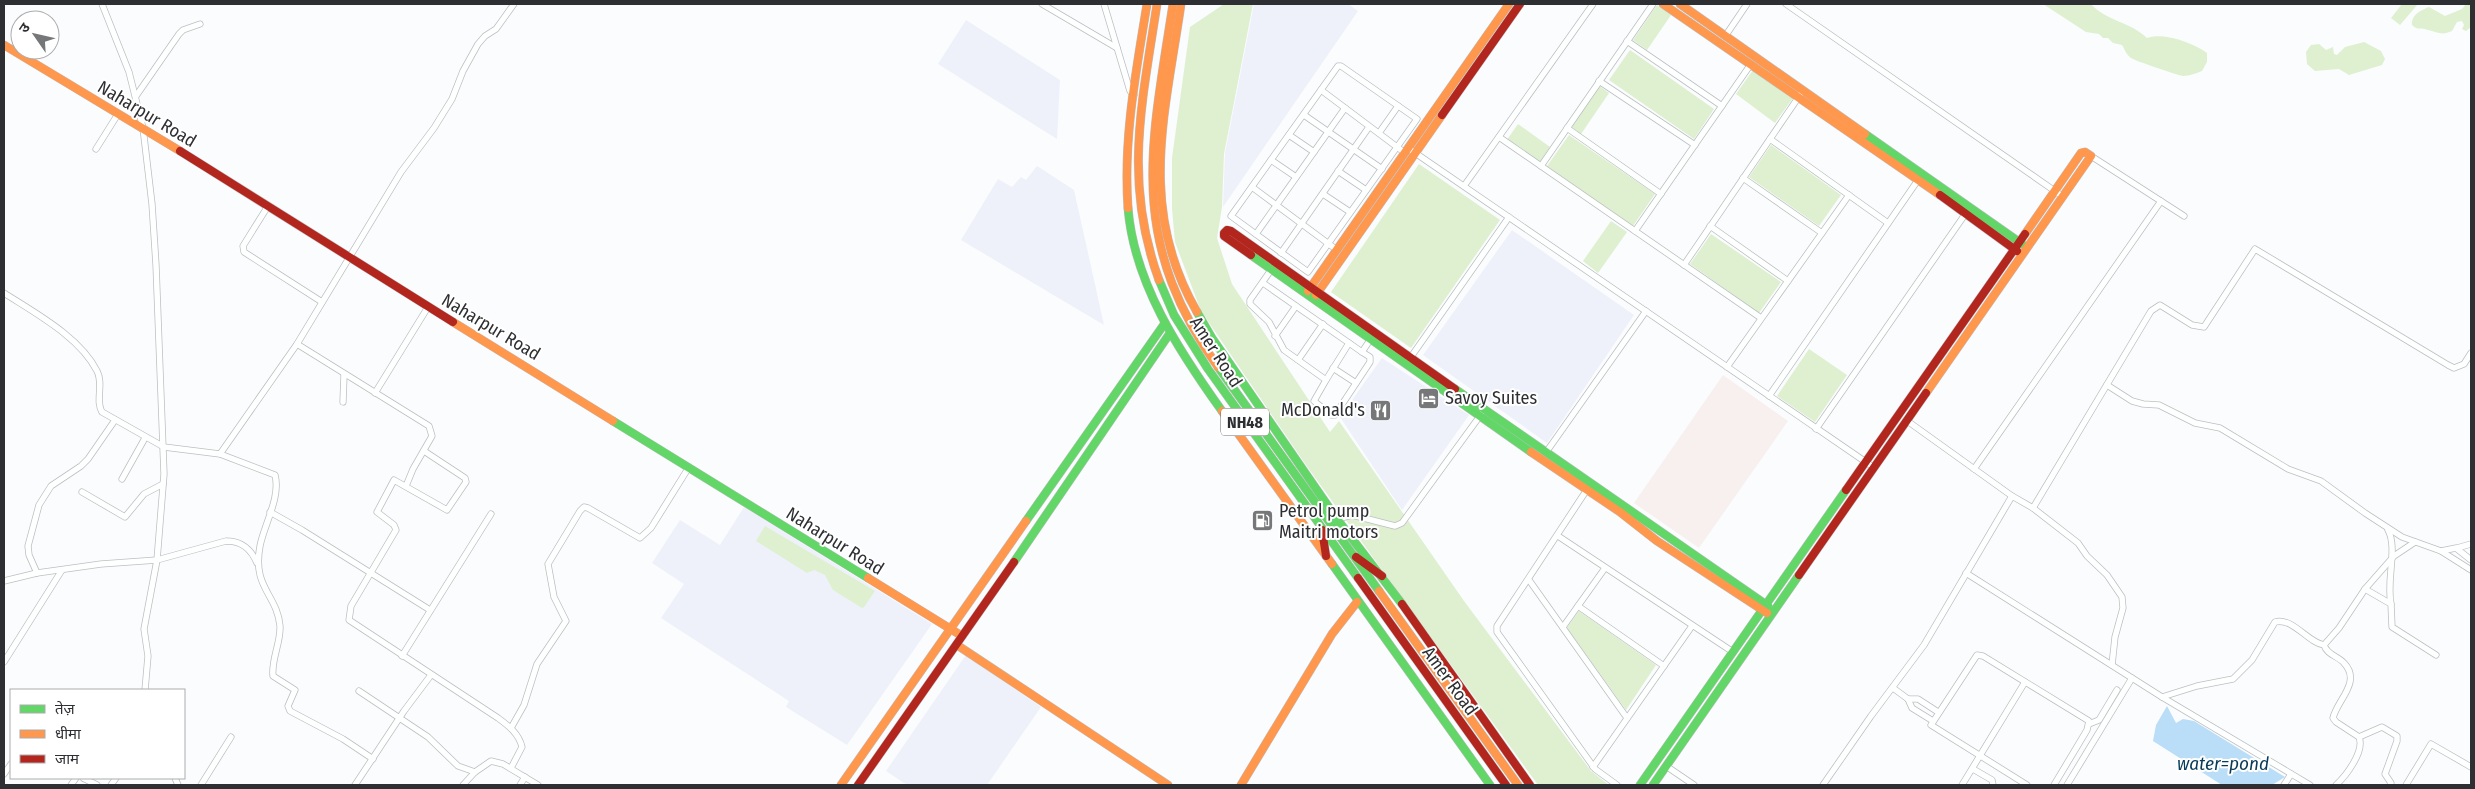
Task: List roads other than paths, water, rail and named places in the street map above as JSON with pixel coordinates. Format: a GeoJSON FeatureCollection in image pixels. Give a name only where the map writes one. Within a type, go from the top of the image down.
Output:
{"type":"FeatureCollection","features":[{"type":"Feature","properties":{"kind":"main road"},"geometry":{"type":"LineString","coordinates":[[1147,4],[1132,94],[1125,186],[1129,221],[1147,284],[1170,333],[1208,390],[1357,602],[1490,785]]}},
{"type":"Feature","properties":{"kind":"main road","name":"Amer Road"},"geometry":{"type":"LineString","coordinates":[[1157,4],[1143,97],[1138,158],[1138,200],[1147,244],[1156,273],[1171,308],[1208,369],[1506,785]]}},
{"type":"Feature","properties":{"kind":"main road","name":"Amer Road"},"geometry":{"type":"LineString","coordinates":[[1173,4],[1150,161],[1152,208],[1165,264],[1182,305],[1215,362],[1518,785]]}},
{"type":"Feature","properties":{"kind":"main road"},"geometry":{"type":"LineString","coordinates":[[1181,4],[1162,133],[1159,178],[1164,224],[1172,259],[1186,293],[1202,323],[1337,519],[1382,576],[1530,785]]}},
{"type":"Feature","properties":{"kind":"main road"},"geometry":{"type":"LineString","coordinates":[[1306,295],[1509,4]]}},
{"type":"Feature","properties":{"kind":"main road"},"geometry":{"type":"LineString","coordinates":[[1313,300],[1520,4]]}},
{"type":"Feature","properties":{"kind":"main road"},"geometry":{"type":"LineString","coordinates":[[1663,4],[1966,213],[2022,255]]}},
{"type":"Feature","properties":{"kind":"main road"},"geometry":{"type":"LineString","coordinates":[[1680,4],[2028,248]]}},
{"type":"Feature","properties":{"kind":"main road"},"geometry":{"type":"LineString","coordinates":[[1168,39],[1177,40]]}},
{"type":"Feature","properties":{"kind":"main road","name":"Naharpur Road"},"geometry":{"type":"LineString","coordinates":[[4,46],[143,128],[428,307],[962,636]]}},
{"type":"Feature","properties":{"kind":"main road"},"geometry":{"type":"LineString","coordinates":[[1138,63],[1148,66]]}},
{"type":"Feature","properties":{"kind":"main road"},"geometry":{"type":"LineString","coordinates":[[1640,785],[2081,153],[2085,152],[2091,156],[1906,420],[1775,613],[1653,785]]}},
{"type":"Feature","properties":{"kind":"main road"},"geometry":{"type":"LineString","coordinates":[[1764,608],[1547,451],[1231,231],[1227,230],[1224,233],[1224,236],[1313,300],[1586,491],[1764,608],[1775,613]]}},
{"type":"Feature","properties":{"kind":"main road"},"geometry":{"type":"LineString","coordinates":[[841,785],[1165,323]]}},
{"type":"Feature","properties":{"kind":"main road"},"geometry":{"type":"LineString","coordinates":[[858,785],[957,645],[1170,333]]}},
{"type":"Feature","properties":{"kind":"main road"},"geometry":{"type":"LineString","coordinates":[[1321,529],[1326,556]]}},
{"type":"Feature","properties":{"kind":"main road"},"geometry":{"type":"LineString","coordinates":[[1348,550],[1382,576]]}},
{"type":"Feature","properties":{"kind":"main road"},"geometry":{"type":"LineString","coordinates":[[1241,785],[1332,634],[1357,602]]}},
{"type":"Feature","properties":{"kind":"main road"},"geometry":{"type":"LineString","coordinates":[[957,645],[1070,718],[1168,785]]}},
{"type":"Feature","properties":{"kind":"street"},"geometry":{"type":"LineString","coordinates":[[102,4],[121,49],[136,96],[143,128],[152,204],[164,447],[157,560],[144,629],[148,656],[145,689]]}},
{"type":"Feature","properties":{"kind":"street"},"geometry":{"type":"LineString","coordinates":[[220,454],[297,344],[400,172],[434,128],[455,93],[463,72],[478,44],[485,36],[496,30],[514,4]]}},
{"type":"Feature","properties":{"kind":"street"},"geometry":{"type":"LineString","coordinates":[[1042,4],[1117,48]]}},
{"type":"Feature","properties":{"kind":"street"},"geometry":{"type":"LineString","coordinates":[[1104,4],[1132,94],[1143,97]]}},
{"type":"Feature","properties":{"kind":"street"},"geometry":{"type":"LineString","coordinates":[[1464,186],[1593,4]]}},
{"type":"Feature","properties":{"kind":"street"},"geometry":{"type":"LineString","coordinates":[[1541,166],[1653,4]]}},
{"type":"Feature","properties":{"kind":"street"},"geometry":{"type":"LineString","coordinates":[[1726,35],[1747,4]]}},
{"type":"Feature","properties":{"kind":"street"},"geometry":{"type":"LineString","coordinates":[[1786,4],[2062,196]]}},
{"type":"Feature","properties":{"kind":"street"},"geometry":{"type":"LineString","coordinates":[[136,96],[179,34],[183,30],[200,24]]}},
{"type":"Feature","properties":{"kind":"street"},"geometry":{"type":"LineString","coordinates":[[1627,41],[1722,106]]}},
{"type":"Feature","properties":{"kind":"street"},"geometry":{"type":"LineString","coordinates":[[1635,231],[1751,64]]}},
{"type":"Feature","properties":{"kind":"street"},"geometry":{"type":"LineString","coordinates":[[1341,66],[1398,106],[1417,119],[1308,272],[1231,216],[1304,115],[1335,68],[1341,66]]}},
{"type":"Feature","properties":{"kind":"street"},"geometry":{"type":"LineString","coordinates":[[1599,81],[1695,145]]}},
{"type":"Feature","properties":{"kind":"street"},"geometry":{"type":"LineString","coordinates":[[1321,90],[1397,148],[1415,153],[1873,468]]}},
{"type":"Feature","properties":{"kind":"street"},"geometry":{"type":"LineString","coordinates":[[1684,265],[1804,90]]}},
{"type":"Feature","properties":{"kind":"street"},"geometry":{"type":"LineString","coordinates":[[1378,133],[1398,106]]}},
{"type":"Feature","properties":{"kind":"street"},"geometry":{"type":"LineString","coordinates":[[1256,234],[1345,108]]}},
{"type":"Feature","properties":{"kind":"street"},"geometry":{"type":"LineString","coordinates":[[96,149],[118,114]]}},
{"type":"Feature","properties":{"kind":"street"},"geometry":{"type":"LineString","coordinates":[[1304,115],[1382,169]]}},
{"type":"Feature","properties":{"kind":"street"},"geometry":{"type":"LineString","coordinates":[[1281,253],[1369,127]]}},
{"type":"Feature","properties":{"kind":"street"},"geometry":{"type":"LineString","coordinates":[[1567,128],[1661,194]]}},
{"type":"Feature","properties":{"kind":"street"},"geometry":{"type":"LineString","coordinates":[[1289,135],[1314,152]]}},
{"type":"Feature","properties":{"kind":"street"},"geometry":{"type":"LineString","coordinates":[[1499,137],[1761,318]]}},
{"type":"Feature","properties":{"kind":"street"},"geometry":{"type":"LineString","coordinates":[[1770,139],[1888,223]]}},
{"type":"Feature","properties":{"kind":"street"},"geometry":{"type":"LineString","coordinates":[[2091,156],[2184,216]]}},
{"type":"Feature","properties":{"kind":"street"},"geometry":{"type":"LineString","coordinates":[[1271,160],[1296,177]]}},
{"type":"Feature","properties":{"kind":"street"},"geometry":{"type":"LineString","coordinates":[[1338,171],[1366,190]]}},
{"type":"Feature","properties":{"kind":"street"},"geometry":{"type":"LineString","coordinates":[[1744,178],[1822,233]]}},
{"type":"Feature","properties":{"kind":"street"},"geometry":{"type":"LineString","coordinates":[[1770,396],[1918,180]]}},
{"type":"Feature","properties":{"kind":"street"},"geometry":{"type":"LineString","coordinates":[[1252,187],[1337,250]]}},
{"type":"Feature","properties":{"kind":"street"},"geometry":{"type":"LineString","coordinates":[[1323,194],[1350,212]]}},
{"type":"Feature","properties":{"kind":"street"},"geometry":{"type":"LineString","coordinates":[[1727,367],[1849,195]]}},
{"type":"Feature","properties":{"kind":"street"},"geometry":{"type":"LineString","coordinates":[[1974,469],[2161,201]]}},
{"type":"Feature","properties":{"kind":"street"},"geometry":{"type":"LineString","coordinates":[[268,206],[242,249],[322,302]]}},
{"type":"Feature","properties":{"kind":"street"},"geometry":{"type":"LineString","coordinates":[[1816,428],[1966,213]]}},
{"type":"Feature","properties":{"kind":"street"},"geometry":{"type":"LineString","coordinates":[[1406,364],[1508,217]]}},
{"type":"Feature","properties":{"kind":"street"},"geometry":{"type":"LineString","coordinates":[[1710,226],[1788,281]]}},
{"type":"Feature","properties":{"kind":"street"},"geometry":{"type":"LineString","coordinates":[[2033,508],[2155,307],[2160,305],[2192,325],[2204,327],[2255,250],[2454,368],[2460,366],[2471,353]]}},
{"type":"Feature","properties":{"kind":"street"},"geometry":{"type":"LineString","coordinates":[[1271,270],[1250,300],[1250,304],[1268,322],[1284,350],[1326,380]]}},
{"type":"Feature","properties":{"kind":"street"},"geometry":{"type":"LineString","coordinates":[[1263,283],[1370,357],[1370,362],[1332,416],[1314,401],[1349,343]]}},
{"type":"Feature","properties":{"kind":"street"},"geometry":{"type":"LineString","coordinates":[[4,293],[61,330],[92,363],[100,381],[100,407],[102,412],[145,438],[164,447],[220,454],[275,475],[275,494],[261,541],[258,564],[261,581],[276,612],[280,626],[272,673],[275,678],[295,690],[288,710],[343,739],[373,758]]}},
{"type":"Feature","properties":{"kind":"street"},"geometry":{"type":"LineString","coordinates":[[1276,336],[1296,306]]}},
{"type":"Feature","properties":{"kind":"street"},"geometry":{"type":"LineString","coordinates":[[376,393],[428,307]]}},
{"type":"Feature","properties":{"kind":"street"},"geometry":{"type":"LineString","coordinates":[[1547,451],[1646,312]]}},
{"type":"Feature","properties":{"kind":"street"},"geometry":{"type":"LineString","coordinates":[[1298,360],[1322,324]]}},
{"type":"Feature","properties":{"kind":"street"},"geometry":{"type":"LineString","coordinates":[[1362,352],[1370,340]]}},
{"type":"Feature","properties":{"kind":"street"},"geometry":{"type":"LineString","coordinates":[[297,344],[344,375],[429,426],[432,436],[413,469],[406,486]]}},
{"type":"Feature","properties":{"kind":"street"},"geometry":{"type":"LineString","coordinates":[[1333,368],[1356,383]]}},
{"type":"Feature","properties":{"kind":"street"},"geometry":{"type":"LineString","coordinates":[[343,402],[344,375]]}},
{"type":"Feature","properties":{"kind":"street"},"geometry":{"type":"LineString","coordinates":[[2107,385],[2132,401],[2143,404],[2159,404],[2195,423],[2220,428],[2288,469],[2315,478],[2328,485],[2388,529],[2414,542],[2442,551],[2471,570]]}},
{"type":"Feature","properties":{"kind":"street"},"geometry":{"type":"LineString","coordinates":[[1337,519],[1352,514],[1395,526],[1402,523],[1485,409]]}},
{"type":"Feature","properties":{"kind":"street"},"geometry":{"type":"LineString","coordinates":[[37,573],[29,555],[28,546],[39,505],[45,493],[55,482],[75,471],[88,459],[114,420]]}},
{"type":"Feature","properties":{"kind":"street"},"geometry":{"type":"LineString","coordinates":[[1906,420],[2012,496],[2033,508],[2078,542],[2087,556],[2107,575],[2122,597],[2123,608],[2115,637],[2112,665]]}},
{"type":"Feature","properties":{"kind":"street"},"geometry":{"type":"LineString","coordinates":[[122,479],[145,438]]}},
{"type":"Feature","properties":{"kind":"street"},"geometry":{"type":"LineString","coordinates":[[424,451],[465,478],[465,484],[447,510],[394,480],[378,509],[379,515],[394,525],[396,530],[351,606],[349,620],[511,728],[522,747],[511,768]]}},
{"type":"Feature","properties":{"kind":"street"},"geometry":{"type":"LineString","coordinates":[[511,728],[524,705],[537,664],[566,621],[554,597],[547,568],[550,559],[580,510],[584,507],[588,508],[635,536],[644,536],[689,467]]}},
{"type":"Feature","properties":{"kind":"street"},"geometry":{"type":"LineString","coordinates":[[82,492],[125,517],[144,494],[163,484]]}},
{"type":"Feature","properties":{"kind":"street"},"geometry":{"type":"LineString","coordinates":[[1586,491],[1498,626],[1497,632],[1593,767],[1617,785]]}},
{"type":"Feature","properties":{"kind":"street"},"geometry":{"type":"LineString","coordinates":[[1824,785],[1924,645],[2012,496]]}},
{"type":"Feature","properties":{"kind":"street"},"geometry":{"type":"LineString","coordinates":[[270,512],[430,610]]}},
{"type":"Feature","properties":{"kind":"street"},"geometry":{"type":"LineString","coordinates":[[402,656],[492,514]]}},
{"type":"Feature","properties":{"kind":"street"},"geometry":{"type":"LineString","coordinates":[[2388,529],[2392,539],[2392,558],[2388,580],[2392,627],[2436,655]]}},
{"type":"Feature","properties":{"kind":"street"},"geometry":{"type":"LineString","coordinates":[[1558,536],[1733,652]]}},
{"type":"Feature","properties":{"kind":"street"},"geometry":{"type":"LineString","coordinates":[[4,581],[37,573],[157,560],[212,544],[233,541],[250,550],[258,564]]}},
{"type":"Feature","properties":{"kind":"street"},"geometry":{"type":"LineString","coordinates":[[2324,645],[2339,628],[2365,589],[2392,558],[2414,542]]}},
{"type":"Feature","properties":{"kind":"street"},"geometry":{"type":"LineString","coordinates":[[2442,551],[2471,544]]}},
{"type":"Feature","properties":{"kind":"street"},"geometry":{"type":"LineString","coordinates":[[2457,548],[2471,560]]}},
{"type":"Feature","properties":{"kind":"street"},"geometry":{"type":"LineString","coordinates":[[1563,627],[1605,568]]}},
{"type":"Feature","properties":{"kind":"street"},"geometry":{"type":"LineString","coordinates":[[4,662],[62,570]]}},
{"type":"Feature","properties":{"kind":"street"},"geometry":{"type":"LineString","coordinates":[[1966,574],[2162,697],[2310,785]]}},
{"type":"Feature","properties":{"kind":"street"},"geometry":{"type":"LineString","coordinates":[[1528,580],[1627,718]]}},
{"type":"Feature","properties":{"kind":"street"},"geometry":{"type":"LineString","coordinates":[[2365,589],[2391,604]]}},
{"type":"Feature","properties":{"kind":"street"},"geometry":{"type":"LineString","coordinates":[[1578,606],[1664,666]]}},
{"type":"Feature","properties":{"kind":"street"},"geometry":{"type":"LineString","coordinates":[[2162,697],[2197,686],[2233,679],[2252,660],[2278,621],[2304,633],[2318,644],[2324,645]]}},
{"type":"Feature","properties":{"kind":"street"},"geometry":{"type":"LineString","coordinates":[[1593,767],[1692,626]]}},
{"type":"Feature","properties":{"kind":"street"},"geometry":{"type":"LineString","coordinates":[[2324,645],[2326,650],[2346,665],[2350,677],[2348,688],[2334,714],[2334,719],[2359,737],[2361,744],[2357,756],[2336,785]]}},
{"type":"Feature","properties":{"kind":"street"},"geometry":{"type":"LineString","coordinates":[[2027,785],[1932,725],[1938,712],[1978,655],[2087,719],[2089,724]]}},
{"type":"Feature","properties":{"kind":"street"},"geometry":{"type":"LineString","coordinates":[[355,785],[400,717],[431,675]]}},
{"type":"Feature","properties":{"kind":"street"},"geometry":{"type":"LineString","coordinates":[[2067,785],[2132,678]]}},
{"type":"Feature","properties":{"kind":"street"},"geometry":{"type":"LineString","coordinates":[[1962,785],[2025,682]]}},
{"type":"Feature","properties":{"kind":"street"},"geometry":{"type":"LineString","coordinates":[[1892,688],[1908,699],[1912,708],[1933,721]]}},
{"type":"Feature","properties":{"kind":"street"},"geometry":{"type":"LineString","coordinates":[[2054,785],[2089,724],[2099,720],[2117,690]]}},
{"type":"Feature","properties":{"kind":"street"},"geometry":{"type":"LineString","coordinates":[[359,691],[438,744],[458,766],[475,772]]}},
{"type":"Feature","properties":{"kind":"street"},"geometry":{"type":"LineString","coordinates":[[1908,699],[1918,699],[1938,712]]}},
{"type":"Feature","properties":{"kind":"street"},"geometry":{"type":"LineString","coordinates":[[2359,737],[2382,727],[2397,736],[2397,741],[2385,774],[2391,782],[2390,785]]}},
{"type":"Feature","properties":{"kind":"street"},"geometry":{"type":"LineString","coordinates":[[201,785],[230,737]]}},
{"type":"Feature","properties":{"kind":"street"},"geometry":{"type":"LineString","coordinates":[[2406,785],[2431,744],[2471,767]]}},
{"type":"Feature","properties":{"kind":"street"},"geometry":{"type":"LineString","coordinates":[[462,785],[475,772],[491,761],[498,761],[538,785]]}},
{"type":"Feature","properties":{"kind":"street"},"geometry":{"type":"LineString","coordinates":[[1666,766],[1694,785]]}},
{"type":"Feature","properties":{"kind":"street"},"geometry":{"type":"LineString","coordinates":[[1973,769],[1992,780],[1993,785]]}},
{"type":"Feature","properties":{"kind":"street"},"geometry":{"type":"LineString","coordinates":[[2284,785],[2291,774]]}},
{"type":"Feature","properties":{"kind":"street"},"geometry":{"type":"LineString","coordinates":[[520,785],[526,777]]}},
{"type":"Feature","properties":{"kind":"street"},"geometry":{"type":"LineString","coordinates":[[85,779],[97,785]]}},
{"type":"Feature","properties":{"kind":"water","name":"water=pond"},"geometry":{"type":"Polygon","coordinates":[[[2167,706],[2176,723],[2183,719],[2194,721],[2285,777],[2272,785],[2222,785],[2153,741],[2156,725],[2167,706]]]}},
{"type":"Feature","properties":{"kind":"place","name":"Savoy Suites"},"geometry":{"type":"Point","coordinates":[1429,398]}},
{"type":"Feature","properties":{"kind":"place","name":"McDonald's"},"geometry":{"type":"Point","coordinates":[1381,410]}},
{"type":"Feature","properties":{"kind":"place","name":"Petrol pump Maitri motors"},"geometry":{"type":"Point","coordinates":[1263,521]}}]}
